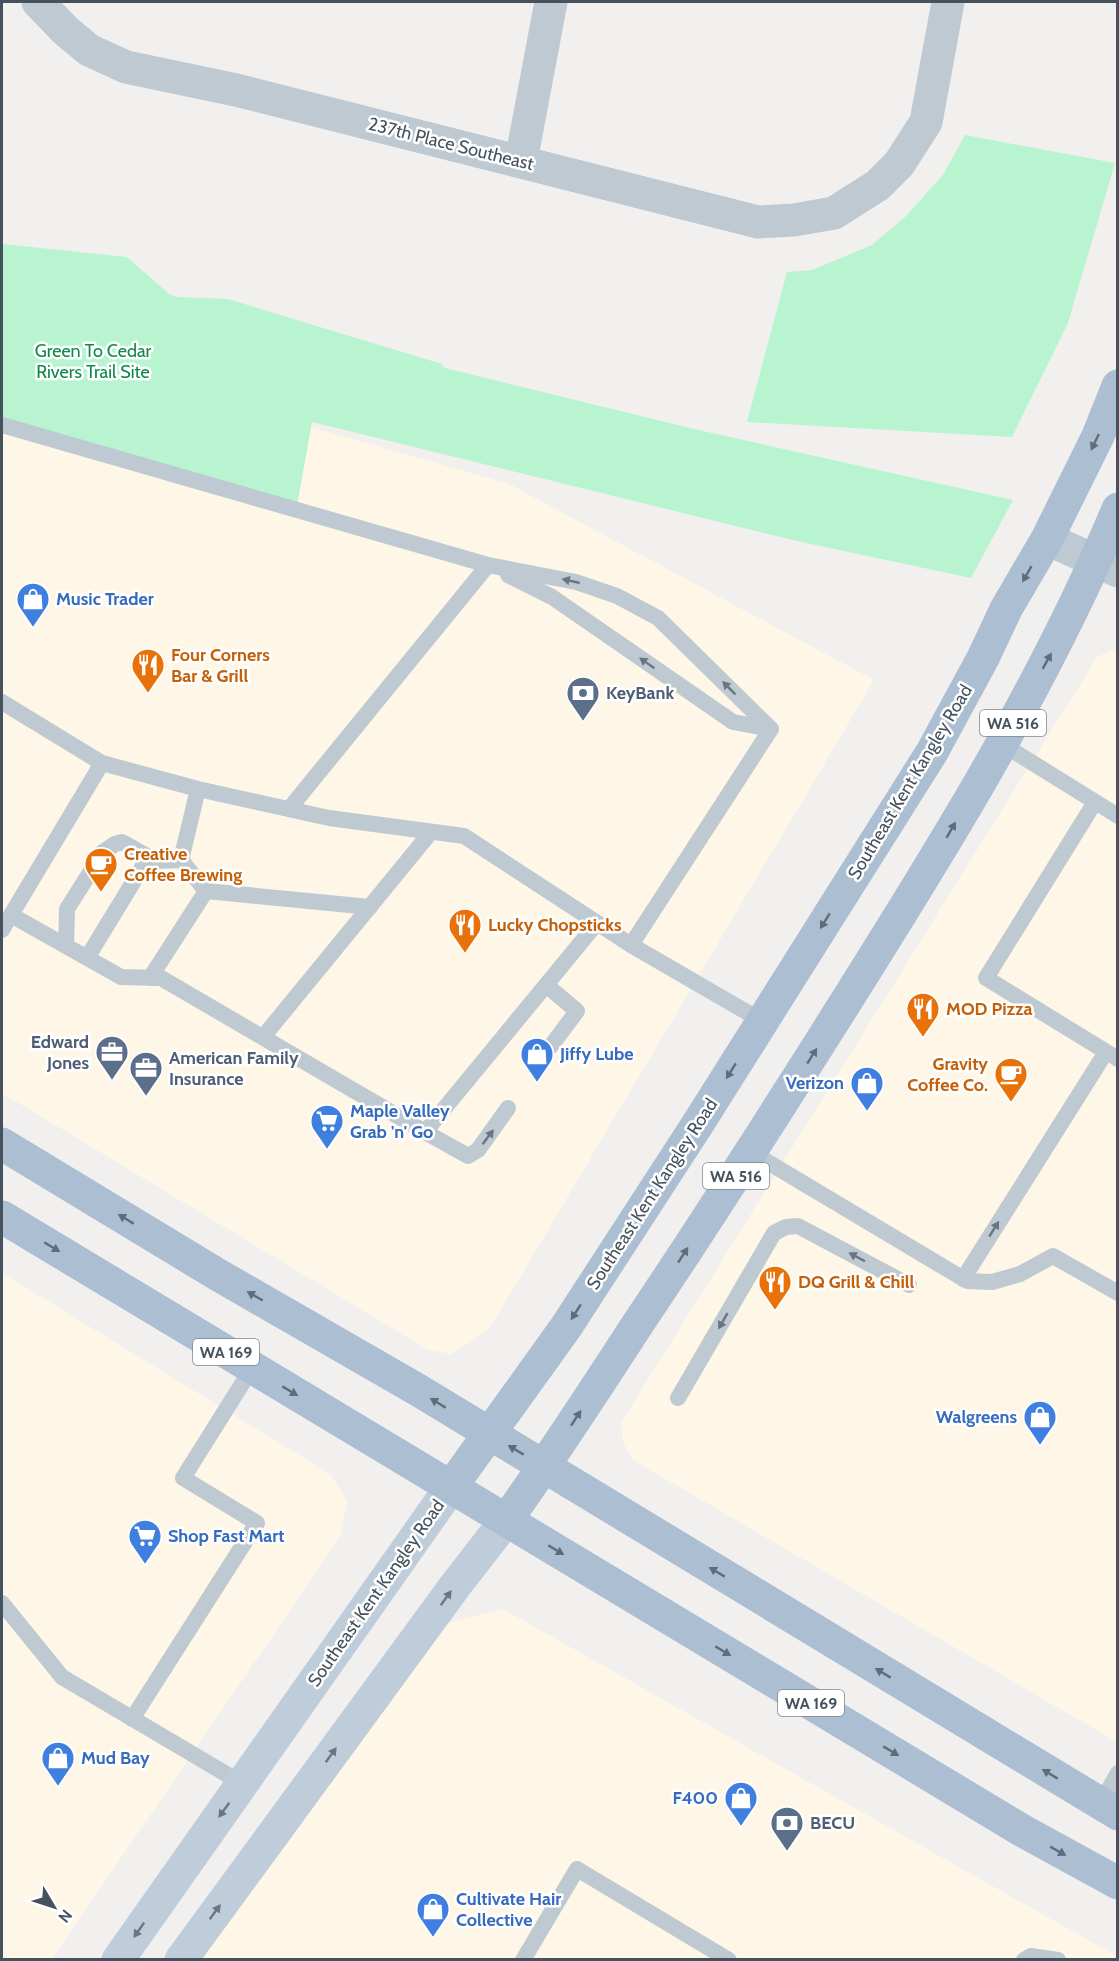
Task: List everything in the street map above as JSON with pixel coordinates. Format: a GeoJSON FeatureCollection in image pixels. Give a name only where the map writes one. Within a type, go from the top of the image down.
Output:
{"type":"FeatureCollection","features":[{"type":"Feature","properties":{"kind":"main road","name":"Southeast Kent Kangley Road"},"geometry":{"type":"LineString","coordinates":[[118,1959],[488,1433],[566,1327],[699,1122],[932,752],[983,658],[1006,609],[1047,539],[1098,436],[1118,386]]}},
{"type":"Feature","properties":{"kind":"main road","name":"WA 516"},"geometry":{"type":"LineString","coordinates":[[507,1519],[544,1467],[751,1152],[922,881],[1002,744],[1052,651],[1107,566],[1118,508]]}},
{"type":"Feature","properties":{"kind":"main road"},"geometry":{"type":"LineString","coordinates":[[2,1144],[220,1276],[488,1433],[1109,1809]]}},
{"type":"Feature","properties":{"kind":"main road","name":"WA 169"},"geometry":{"type":"LineString","coordinates":[[2,1217],[1023,1831],[1118,1883]]}},
{"type":"Feature","properties":{"kind":"main road"},"geometry":{"type":"LineString","coordinates":[[181,1959],[455,1586],[507,1519]]}},
{"type":"Feature","properties":{"kind":"street","name":"237th Place Southeast"},"geometry":{"type":"LineString","coordinates":[[38,2],[89,50],[126,67],[236,90],[758,222],[794,220],[834,213],[878,185],[899,164],[926,122],[948,2]]}},
{"type":"Feature","properties":{"kind":"street"},"geometry":{"type":"LineString","coordinates":[[521,161],[551,2]]}},
{"type":"Feature","properties":{"kind":"street"},"geometry":{"type":"LineString","coordinates":[[1047,539],[1107,566]]}},
{"type":"Feature","properties":{"kind":"lane"},"geometry":{"type":"LineString","coordinates":[[2,426],[488,566],[576,582],[617,596],[658,618],[771,729]]}},
{"type":"Feature","properties":{"kind":"lane"},"geometry":{"type":"LineString","coordinates":[[488,566],[552,597],[733,722],[771,729]]}},
{"type":"Feature","properties":{"kind":"lane"},"geometry":{"type":"LineString","coordinates":[[290,809],[488,566]]}},
{"type":"Feature","properties":{"kind":"lane"},"geometry":{"type":"LineString","coordinates":[[2,702],[102,763],[198,789],[328,818],[464,836],[631,945],[762,1021]]}},
{"type":"Feature","properties":{"kind":"lane"},"geometry":{"type":"LineString","coordinates":[[631,945],[771,729]]}},
{"type":"Feature","properties":{"kind":"lane"},"geometry":{"type":"LineString","coordinates":[[1002,744],[1118,816]]}},
{"type":"Feature","properties":{"kind":"lane"},"geometry":{"type":"LineString","coordinates":[[2,930],[102,763]]}},
{"type":"Feature","properties":{"kind":"lane"},"geometry":{"type":"LineString","coordinates":[[181,860],[198,789]]}},
{"type":"Feature","properties":{"kind":"lane"},"geometry":{"type":"LineString","coordinates":[[963,1279],[1112,1055],[986,978],[1095,802]]}},
{"type":"Feature","properties":{"kind":"lane"},"geometry":{"type":"LineString","coordinates":[[263,1037],[431,832]]}},
{"type":"Feature","properties":{"kind":"lane"},"geometry":{"type":"LineString","coordinates":[[66,946],[67,909],[103,852],[122,842],[156,861]]}},
{"type":"Feature","properties":{"kind":"lane"},"geometry":{"type":"LineString","coordinates":[[87,958],[143,866],[156,861],[181,860]]}},
{"type":"Feature","properties":{"kind":"lane"},"geometry":{"type":"LineString","coordinates":[[181,860],[206,891],[370,907]]}},
{"type":"Feature","properties":{"kind":"lane"},"geometry":{"type":"LineString","coordinates":[[150,978],[206,891]]}},
{"type":"Feature","properties":{"kind":"lane"},"geometry":{"type":"LineString","coordinates":[[11,915],[121,977],[161,978],[468,1156],[478,1150],[508,1108]]}},
{"type":"Feature","properties":{"kind":"lane"},"geometry":{"type":"LineString","coordinates":[[425,1132],[597,922]]}},
{"type":"Feature","properties":{"kind":"lane"},"geometry":{"type":"LineString","coordinates":[[546,985],[577,1011],[551,1046]]}},
{"type":"Feature","properties":{"kind":"lane"},"geometry":{"type":"LineString","coordinates":[[751,1152],[967,1281],[992,1282],[1020,1274],[1053,1256],[1118,1293]]}},
{"type":"Feature","properties":{"kind":"lane"},"geometry":{"type":"LineString","coordinates":[[678,1398],[774,1233],[786,1227],[798,1226],[909,1285]]}},
{"type":"Feature","properties":{"kind":"lane"},"geometry":{"type":"LineString","coordinates":[[132,1719],[257,1523],[183,1478],[252,1368]]}},
{"type":"Feature","properties":{"kind":"lane"},"geometry":{"type":"LineString","coordinates":[[2,1603],[62,1677],[243,1784]]}},
{"type":"Feature","properties":{"kind":"lane"},"geometry":{"type":"LineString","coordinates":[[1109,1809],[1118,1773]]}},
{"type":"Feature","properties":{"kind":"lane"},"geometry":{"type":"LineString","coordinates":[[523,1959],[577,1869],[729,1959]]}},
{"type":"Feature","properties":{"kind":"lane"},"geometry":{"type":"LineString","coordinates":[[1024,1959],[1031,1956],[1058,1959]]}},
{"type":"Feature","properties":{"kind":"shaded area"},"geometry":{"type":"Polygon","coordinates":[[[2,339],[509,484],[874,680],[491,1326],[473,1341],[450,1354],[427,1349],[2,1093],[2,339]]]}},
{"type":"Feature","properties":{"kind":"shaded area"},"geometry":{"type":"Polygon","coordinates":[[[1117,648],[1117,1742],[633,1460],[623,1442],[621,1423],[1097,657],[1117,648]]]}},
{"type":"Feature","properties":{"kind":"shaded area"},"geometry":{"type":"Polygon","coordinates":[[[2,1273],[330,1474],[347,1501],[340,1537],[52,1959],[2,1959],[2,1273]]]}},
{"type":"Feature","properties":{"kind":"shaded area"},"geometry":{"type":"Polygon","coordinates":[[[503,1609],[1118,1957],[1117,1960],[198,1960],[442,1624],[503,1609]]]}},
{"type":"Feature","properties":{"kind":"green space"},"geometry":{"type":"Polygon","coordinates":[[[965,135],[1115,163],[1068,323],[1012,437],[747,422],[787,272],[812,270],[872,245],[905,217],[943,175],[965,135]]]}},
{"type":"Feature","properties":{"kind":"green space","name":"Green To Cedar Rivers Trail Site"},"geometry":{"type":"Polygon","coordinates":[[[2,244],[127,257],[169,294],[177,297],[228,299],[442,364],[443,367],[449,369],[694,429],[1013,500],[971,578],[797,541],[312,422],[297,506],[2,425],[2,244]]]}},
{"type":"Feature","properties":{"kind":"place","name":"Music Trader"},"geometry":{"type":"Point","coordinates":[33,628]}},
{"type":"Feature","properties":{"kind":"place","name":"Four Corners Bar & Grill"},"geometry":{"type":"Point","coordinates":[148,694]}},
{"type":"Feature","properties":{"kind":"place","name":"KeyBank"},"geometry":{"type":"Point","coordinates":[583,722]}},
{"type":"Feature","properties":{"kind":"place","name":"Creative Coffee Brewing"},"geometry":{"type":"Point","coordinates":[101,893]}},
{"type":"Feature","properties":{"kind":"place","name":"Lucky Chopsticks"},"geometry":{"type":"Point","coordinates":[465,954]}},
{"type":"Feature","properties":{"kind":"place","name":"MOD Pizza"},"geometry":{"type":"Point","coordinates":[923,1038]}},
{"type":"Feature","properties":{"kind":"place","name":"Edward Jones"},"geometry":{"type":"Point","coordinates":[112,1081]}},
{"type":"Feature","properties":{"kind":"place","name":"Jiffy Lube"},"geometry":{"type":"Point","coordinates":[537,1083]}},
{"type":"Feature","properties":{"kind":"place","name":"American Family Insurance"},"geometry":{"type":"Point","coordinates":[146,1097]}},
{"type":"Feature","properties":{"kind":"place","name":"Gravity Coffee Co."},"geometry":{"type":"Point","coordinates":[1011,1103]}},
{"type":"Feature","properties":{"kind":"place","name":"Verizon"},"geometry":{"type":"Point","coordinates":[867,1112]}},
{"type":"Feature","properties":{"kind":"place","name":"Maple Valley Grab 'n' Go"},"geometry":{"type":"Point","coordinates":[327,1150]}},
{"type":"Feature","properties":{"kind":"place","name":"DQ Grill & Chill"},"geometry":{"type":"Point","coordinates":[775,1311]}},
{"type":"Feature","properties":{"kind":"place","name":"Walgreens"},"geometry":{"type":"Point","coordinates":[1040,1446]}},
{"type":"Feature","properties":{"kind":"place","name":"Shop Fast Mart"},"geometry":{"type":"Point","coordinates":[145,1565]}},
{"type":"Feature","properties":{"kind":"place","name":"Mud Bay"},"geometry":{"type":"Point","coordinates":[58,1787]}},
{"type":"Feature","properties":{"kind":"place","name":"F400"},"geometry":{"type":"Point","coordinates":[741,1827]}},
{"type":"Feature","properties":{"kind":"place","name":"BECU"},"geometry":{"type":"Point","coordinates":[787,1852]}},
{"type":"Feature","properties":{"kind":"place","name":"Cultivate Hair Collective"},"geometry":{"type":"Point","coordinates":[433,1938]}}]}
